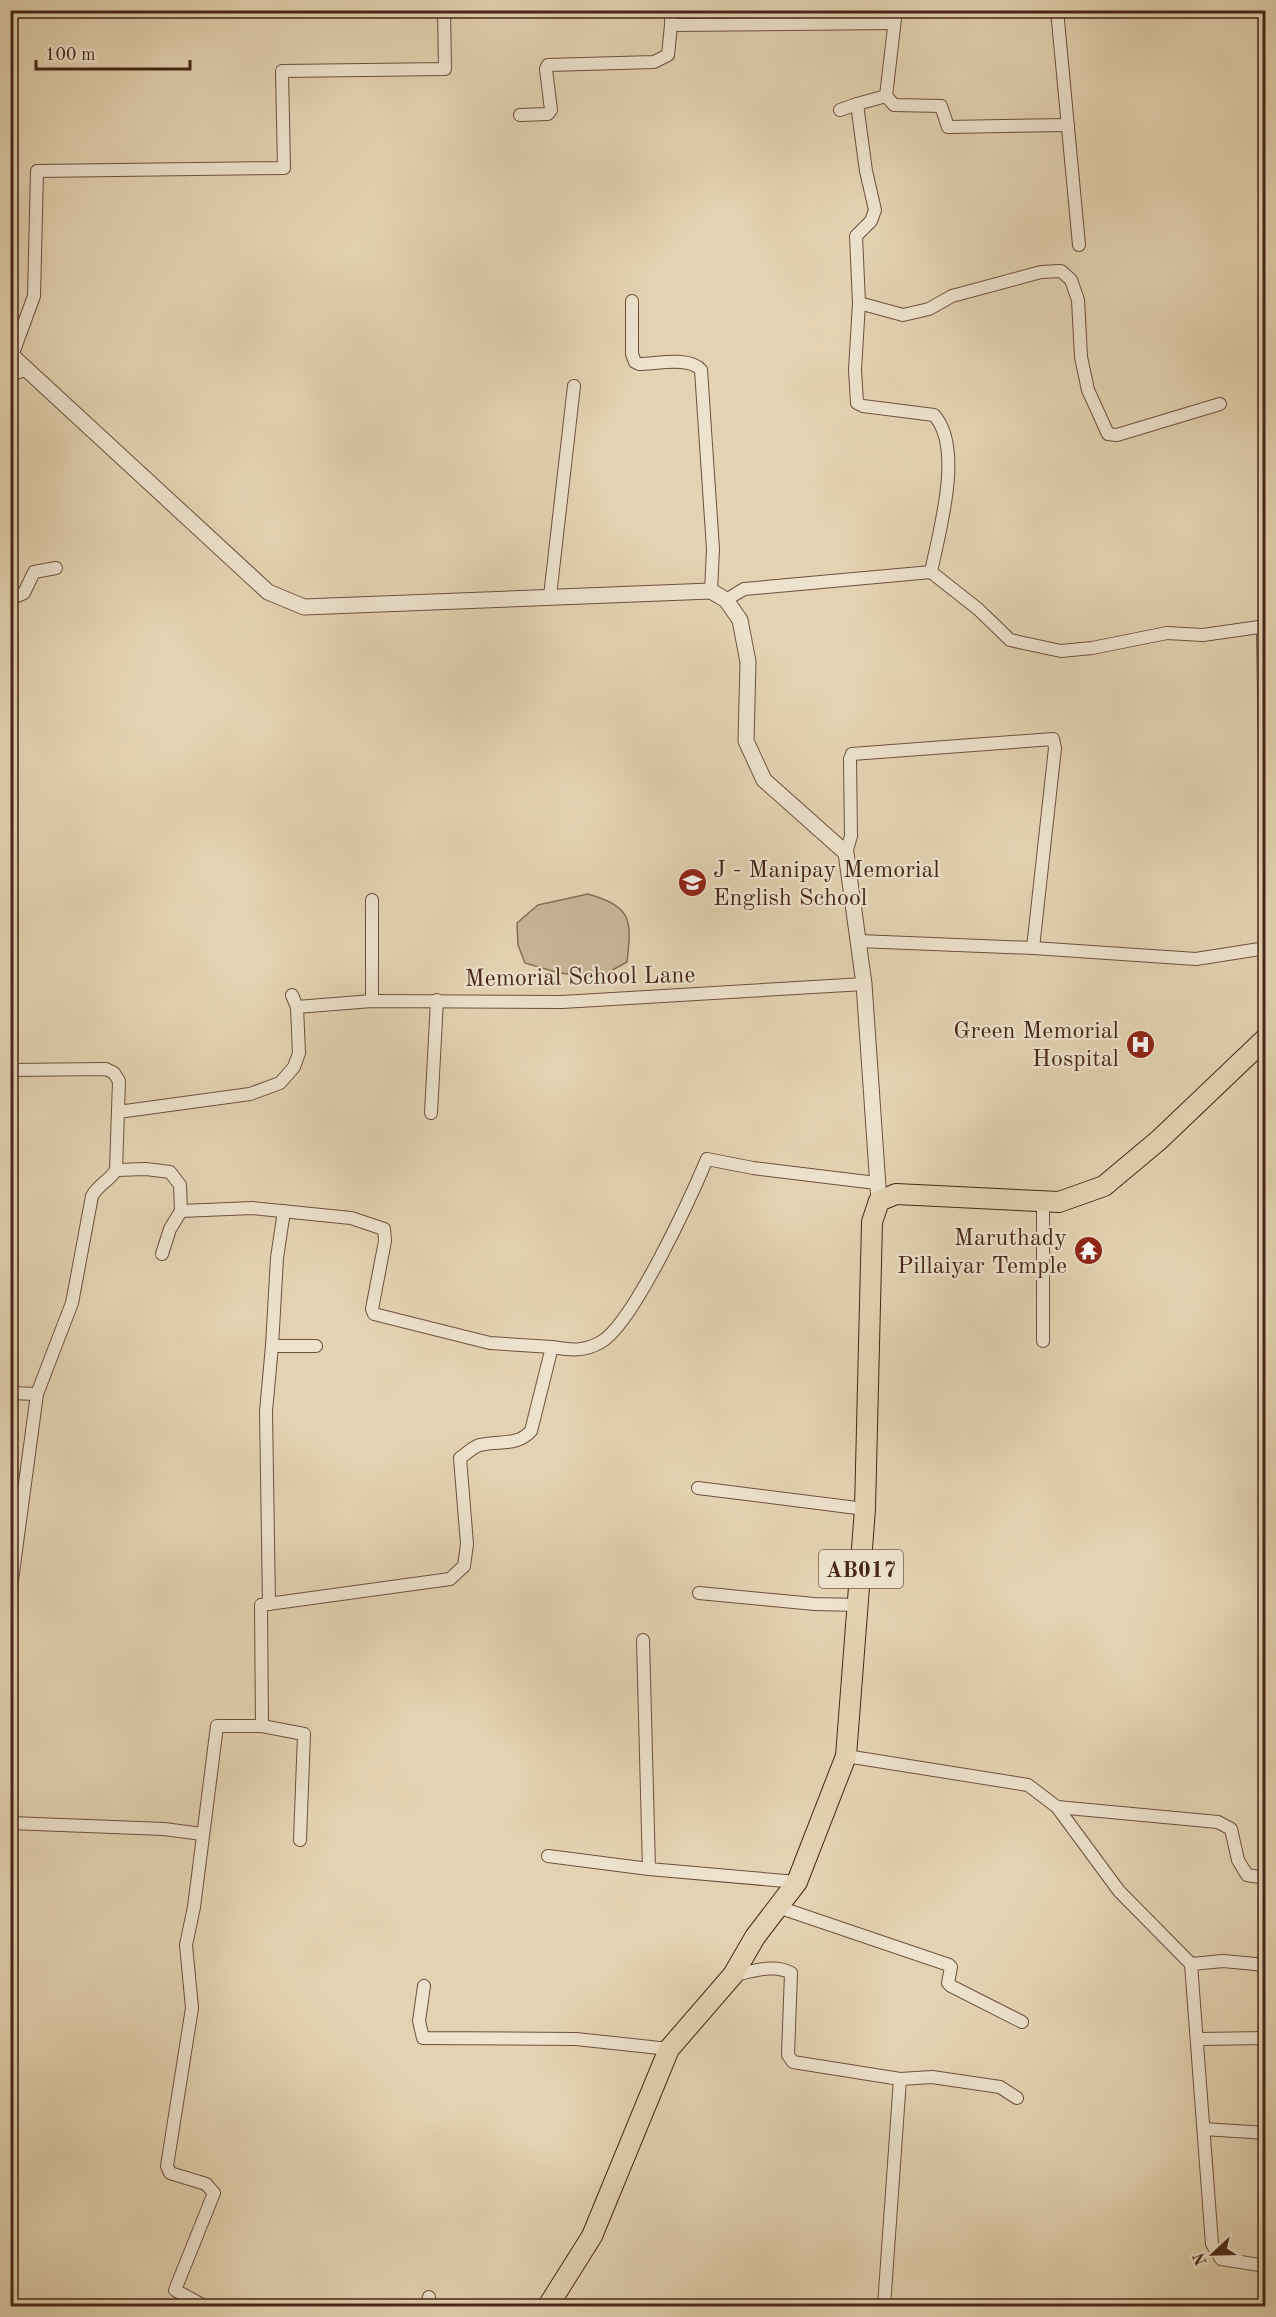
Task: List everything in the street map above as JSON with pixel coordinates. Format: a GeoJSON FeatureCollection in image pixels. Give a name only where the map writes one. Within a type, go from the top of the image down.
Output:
{"type":"FeatureCollection","features":[{"type":"Feature","properties":{"kind":"main road"},"geometry":{"type":"LineString","coordinates":[[877,1192],[1043,1203],[1059,1202],[1104,1186],[1159,1140],[1266,1038]]}},
{"type":"Feature","properties":{"kind":"main road","name":"AB017"},"geometry":{"type":"LineString","coordinates":[[548,2307],[591,2236],[669,2049],[734,1975],[755,1937],[797,1882],[846,1756],[866,1509],[868,1288],[872,1222],[877,1192]]}},
{"type":"Feature","properties":{"kind":"street"},"geometry":{"type":"LineString","coordinates":[[444,10],[445,69],[282,71],[284,168],[38,171],[34,296],[11,355],[268,592],[304,607],[711,591],[726,600],[740,620],[748,662],[746,741],[764,780],[846,853]]}},
{"type":"Feature","properties":{"kind":"street"},"geometry":{"type":"LineString","coordinates":[[520,115],[548,114],[551,110],[546,69],[548,65],[654,62],[668,55],[671,10]]}},
{"type":"Feature","properties":{"kind":"street"},"geometry":{"type":"LineString","coordinates":[[1057,10],[1079,245]]}},
{"type":"Feature","properties":{"kind":"street"},"geometry":{"type":"LineString","coordinates":[[671,25],[895,17],[886,96],[894,105],[941,106],[948,127],[1068,125]]}},
{"type":"Feature","properties":{"kind":"street"},"geometry":{"type":"LineString","coordinates":[[840,110],[886,96]]}},
{"type":"Feature","properties":{"kind":"street"},"geometry":{"type":"LineString","coordinates":[[857,104],[866,171],[875,210],[871,221],[856,236],[859,303],[855,370],[857,403],[862,406],[934,415],[942,424],[950,475],[931,572]]}},
{"type":"Feature","properties":{"kind":"street"},"geometry":{"type":"LineString","coordinates":[[859,303],[903,315],[929,309],[951,296],[1041,272],[1061,271],[1071,280],[1078,300],[1081,357],[1088,390],[1108,434],[1117,435],[1220,404]]}},
{"type":"Feature","properties":{"kind":"street"},"geometry":{"type":"LineString","coordinates":[[632,302],[632,354],[635,362],[639,364],[688,362],[697,365],[701,370],[713,549],[711,591]]}},
{"type":"Feature","properties":{"kind":"street"},"geometry":{"type":"LineString","coordinates":[[10,375],[28,369]]}},
{"type":"Feature","properties":{"kind":"street"},"geometry":{"type":"LineString","coordinates":[[550,596],[574,386]]}},
{"type":"Feature","properties":{"kind":"street"},"geometry":{"type":"LineString","coordinates":[[10,599],[24,593],[34,572],[56,568]]}},
{"type":"Feature","properties":{"kind":"street"},"geometry":{"type":"LineString","coordinates":[[726,600],[744,589],[931,572],[978,609],[1010,640],[1061,651],[1092,648],[1167,633],[1203,635],[1264,626],[1265,764]]}},
{"type":"Feature","properties":{"kind":"street"},"geometry":{"type":"LineString","coordinates":[[181,1210],[252,1208],[351,1218],[384,1229],[385,1240],[372,1309],[374,1314],[490,1343],[577,1351],[602,1341],[639,1297],[707,1160],[877,1192],[864,984],[846,853],[851,836],[850,759],[852,754],[1053,740],[1055,748],[1033,948]]}},
{"type":"Feature","properties":{"kind":"street"},"geometry":{"type":"LineString","coordinates":[[372,900],[372,1001]]}},
{"type":"Feature","properties":{"kind":"street"},"geometry":{"type":"LineString","coordinates":[[859,940],[1033,948],[1196,960],[1266,948]]}},
{"type":"Feature","properties":{"kind":"street","name":"Memorial School Lane"},"geometry":{"type":"LineString","coordinates":[[118,1112],[250,1094],[280,1083],[294,1067],[299,1053],[295,1001],[562,1002],[864,984]]}},
{"type":"Feature","properties":{"kind":"street"},"geometry":{"type":"LineString","coordinates":[[431,1113],[437,1000]]}},
{"type":"Feature","properties":{"kind":"street"},"geometry":{"type":"LineString","coordinates":[[10,1070],[23,1072],[106,1069],[114,1073],[119,1081],[116,1170],[109,1182],[101,1185],[92,1196],[72,1303],[37,1394],[10,1595]]}},
{"type":"Feature","properties":{"kind":"street"},"geometry":{"type":"LineString","coordinates":[[116,1170],[164,1171],[175,1175],[180,1185],[181,1210],[170,1229],[162,1254]]}},
{"type":"Feature","properties":{"kind":"street"},"geometry":{"type":"LineString","coordinates":[[1043,1203],[1043,1341]]}},
{"type":"Feature","properties":{"kind":"street"},"geometry":{"type":"LineString","coordinates":[[268,1604],[266,1411],[277,1258],[284,1211]]}},
{"type":"Feature","properties":{"kind":"street"},"geometry":{"type":"LineString","coordinates":[[272,1346],[316,1346]]}},
{"type":"Feature","properties":{"kind":"street"},"geometry":{"type":"LineString","coordinates":[[262,1726],[261,1605],[450,1579],[464,1566],[467,1544],[460,1458],[479,1444],[505,1444],[524,1438],[531,1431],[552,1347]]}},
{"type":"Feature","properties":{"kind":"street"},"geometry":{"type":"LineString","coordinates":[[10,1393],[37,1394]]}},
{"type":"Feature","properties":{"kind":"street"},"geometry":{"type":"LineString","coordinates":[[698,1488],[866,1509]]}},
{"type":"Feature","properties":{"kind":"street"},"geometry":{"type":"LineString","coordinates":[[699,1593],[814,1604],[859,1605]]}},
{"type":"Feature","properties":{"kind":"street"},"geometry":{"type":"LineString","coordinates":[[643,1640],[649,1869]]}},
{"type":"Feature","properties":{"kind":"street"},"geometry":{"type":"LineString","coordinates":[[204,2307],[175,2290],[214,2193],[206,2184],[170,2173],[167,2166],[192,2008],[186,1945],[194,1907],[217,1726],[262,1726],[304,1734],[300,1840]]}},
{"type":"Feature","properties":{"kind":"street"},"geometry":{"type":"LineString","coordinates":[[846,1756],[1028,1785],[1057,1807],[1119,1890],[1191,1964],[1212,2244],[1221,2259],[1266,2266]]}},
{"type":"Feature","properties":{"kind":"street"},"geometry":{"type":"LineString","coordinates":[[1057,1807],[1218,1822],[1231,1829],[1238,1860],[1247,1875],[1266,1878]]}},
{"type":"Feature","properties":{"kind":"street"},"geometry":{"type":"LineString","coordinates":[[10,1823],[164,1829],[202,1834]]}},
{"type":"Feature","properties":{"kind":"street"},"geometry":{"type":"LineString","coordinates":[[548,1856],[649,1869],[797,1882]]}},
{"type":"Feature","properties":{"kind":"street"},"geometry":{"type":"LineString","coordinates":[[778,1907],[949,1965],[951,1967],[948,1983],[951,1986],[1022,2022]]}},
{"type":"Feature","properties":{"kind":"street"},"geometry":{"type":"LineString","coordinates":[[1191,1964],[1223,1961],[1266,1965]]}},
{"type":"Feature","properties":{"kind":"street"},"geometry":{"type":"LineString","coordinates":[[734,1975],[770,1968],[784,1969],[791,1973],[788,2055],[793,2062],[900,2079],[932,2077],[1000,2087],[1017,2098]]}},
{"type":"Feature","properties":{"kind":"street"},"geometry":{"type":"LineString","coordinates":[[424,1986],[419,2021],[423,2038],[576,2039],[669,2049]]}},
{"type":"Feature","properties":{"kind":"street"},"geometry":{"type":"LineString","coordinates":[[1198,2039],[1266,2038]]}},
{"type":"Feature","properties":{"kind":"street"},"geometry":{"type":"LineString","coordinates":[[884,2307],[900,2079]]}},
{"type":"Feature","properties":{"kind":"street"},"geometry":{"type":"LineString","coordinates":[[1204,2129],[1266,2133]]}},
{"type":"Feature","properties":{"kind":"shaded area"},"geometry":{"type":"Polygon","coordinates":[[[588,894],[613,904],[626,917],[629,935],[627,962],[600,977],[559,973],[525,963],[518,945],[517,923],[538,905],[588,894]]]}},
{"type":"Feature","properties":{"kind":"place","name":"J - Manipay Memorial English School"},"geometry":{"type":"Point","coordinates":[692,883]}},
{"type":"Feature","properties":{"kind":"place","name":"Green Memorial Hospital"},"geometry":{"type":"Point","coordinates":[1140,1044]}},
{"type":"Feature","properties":{"kind":"place","name":"Maruthady Pillaiyar Temple"},"geometry":{"type":"Point","coordinates":[1088,1251]}}]}
